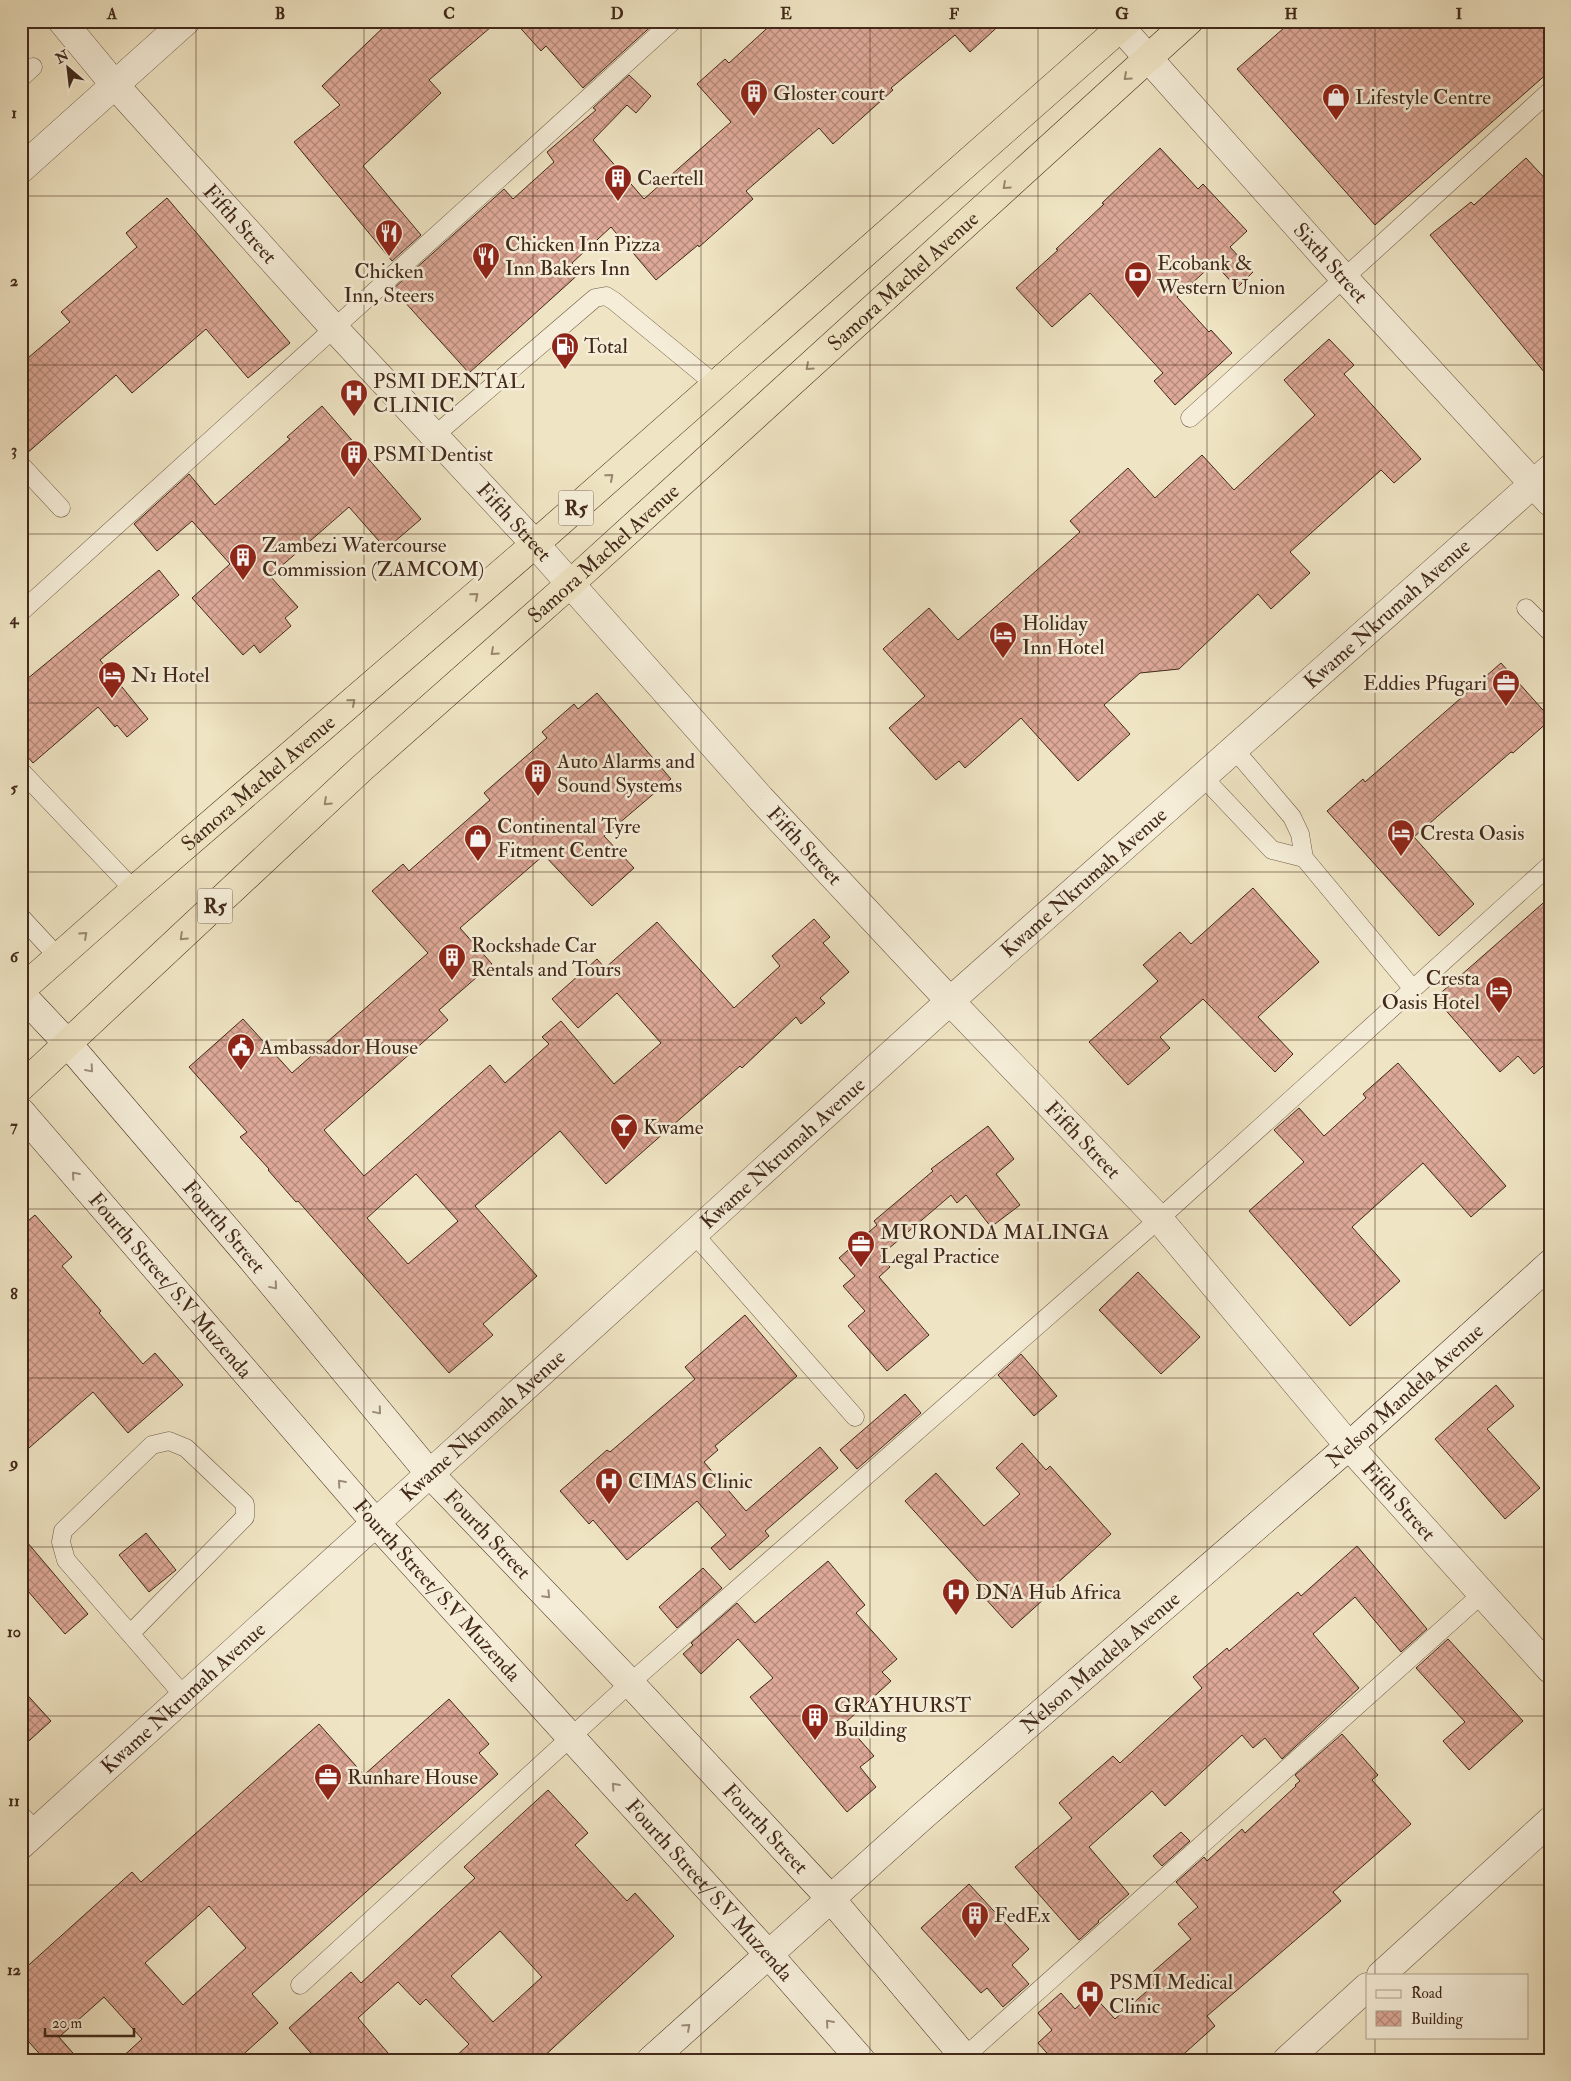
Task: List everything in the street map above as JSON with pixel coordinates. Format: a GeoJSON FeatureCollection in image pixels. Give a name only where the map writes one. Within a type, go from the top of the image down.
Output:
{"type":"FeatureCollection","features":[{"type":"Feature","properties":{"kind":"highway","name":"Samora Machel Avenue"},"geometry":{"type":"LineString","coordinates":[[21,1088],[362,768],[570,584],[1189,21]]}},
{"type":"Feature","properties":{"kind":"highway","name":"Samora Machel Avenue"},"geometry":{"type":"LineString","coordinates":[[21,990],[535,544],[1121,24]]}},
{"type":"Feature","properties":{"kind":"street","name":"Fifth Street"},"geometry":{"type":"LineString","coordinates":[[62,21],[114,84],[334,328],[535,544],[761,799],[950,1001],[1159,1219],[1349,1446],[1550,1669]]}},
{"type":"Feature","properties":{"kind":"street"},"geometry":{"type":"LineString","coordinates":[[21,169],[186,21]]}},
{"type":"Feature","properties":{"kind":"street","name":"Sixth Street"},"geometry":{"type":"LineString","coordinates":[[1121,24],[1148,58],[1344,278],[1544,485]]}},
{"type":"Feature","properties":{"kind":"street","name":"Kwame Nkrumah Avenue"},"geometry":{"type":"LineString","coordinates":[[26,1830],[184,1696],[950,1001],[1234,749],[1544,485]]}},
{"type":"Feature","properties":{"kind":"street","name":"Fourth Street"},"geometry":{"type":"LineString","coordinates":[[21,994],[69,1044],[251,1258],[430,1474],[630,1682],[831,1899],[964,2059]]}},
{"type":"Feature","properties":{"kind":"street","name":"Fourth Street/ S.V Muzenda"},"geometry":{"type":"LineString","coordinates":[[21,1112],[375,1522],[769,1955],[861,2060]]}},
{"type":"Feature","properties":{"kind":"street","name":"Nelson Mandela Avenue"},"geometry":{"type":"LineString","coordinates":[[651,2060],[924,1815],[1349,1446],[1550,1264]]}},
{"type":"Feature","properties":{"kind":"street"},"geometry":{"type":"LineString","coordinates":[[1382,1974],[1550,1821]]}},
{"type":"Feature","properties":{"kind":"street"},"geometry":{"type":"LineString","coordinates":[[1287,2060],[1366,1988]]}},
{"type":"Feature","properties":{"kind":"lane"},"geometry":{"type":"LineString","coordinates":[[21,612],[673,21]]}},
{"type":"Feature","properties":{"kind":"lane"},"geometry":{"type":"LineString","coordinates":[[1190,418],[1550,91]]}},
{"type":"Feature","properties":{"kind":"lane"},"geometry":{"type":"LineString","coordinates":[[434,436],[595,298],[606,296],[716,385]]}},
{"type":"Feature","properties":{"kind":"lane"},"geometry":{"type":"LineString","coordinates":[[21,465],[61,508]]}},
{"type":"Feature","properties":{"kind":"lane"},"geometry":{"type":"LineString","coordinates":[[1526,608],[1550,632]]}},
{"type":"Feature","properties":{"kind":"lane"},"geometry":{"type":"LineString","coordinates":[[1234,749],[1292,817],[1300,834],[1304,858],[1413,989]]}},
{"type":"Feature","properties":{"kind":"lane"},"geometry":{"type":"LineString","coordinates":[[21,771],[134,890]]}},
{"type":"Feature","properties":{"kind":"lane"},"geometry":{"type":"LineString","coordinates":[[1203,777],[1272,850],[1304,858]]}},
{"type":"Feature","properties":{"kind":"lane"},"geometry":{"type":"LineString","coordinates":[[300,1985],[630,1682],[1159,1219],[1550,865]]}},
{"type":"Feature","properties":{"kind":"lane"},"geometry":{"type":"LineString","coordinates":[[21,917],[59,958]]}},
{"type":"Feature","properties":{"kind":"lane"},"geometry":{"type":"LineString","coordinates":[[694,1234],[855,1417]]}},
{"type":"Feature","properties":{"kind":"lane"},"geometry":{"type":"LineString","coordinates":[[130,1634],[245,1518],[245,1504],[186,1448],[169,1441],[152,1445],[63,1530],[60,1542],[66,1560],[130,1634],[184,1696]]}},
{"type":"Feature","properties":{"kind":"lane"},"geometry":{"type":"LineString","coordinates":[[964,2059],[1482,1594]]}},
{"type":"Feature","properties":{"kind":"building"},"geometry":{"type":"Polygon","coordinates":[[[390,21],[498,21],[429,80],[441,93],[363,166],[421,235],[392,261],[294,142],[340,105],[322,86],[390,21]]]}},
{"type":"Feature","properties":{"kind":"building"},"geometry":{"type":"Polygon","coordinates":[[[514,21],[657,21],[583,88],[546,46],[541,51],[514,21]]]}},
{"type":"Feature","properties":{"kind":"building"},"geometry":{"type":"Polygon","coordinates":[[[775,21],[1004,21],[970,52],[955,35],[891,88],[893,90],[833,144],[819,128],[746,191],[753,199],[699,247],[698,245],[656,280],[611,227],[572,263],[581,272],[469,373],[393,289],[504,189],[513,199],[554,162],[547,152],[596,110],[593,108],[629,75],[651,96],[636,113],[627,105],[593,140],[644,199],[731,122],[697,84],[725,59],[729,63],[775,21]]]}},
{"type":"Feature","properties":{"kind":"building"},"geometry":{"type":"Polygon","coordinates":[[[1292,21],[1550,21],[1550,71],[1375,225],[1237,69],[1292,21]]]}},
{"type":"Feature","properties":{"kind":"building"},"geometry":{"type":"Polygon","coordinates":[[[1160,148],[1198,189],[1203,184],[1247,231],[1230,247],[1253,272],[1237,288],[1214,263],[1177,297],[1209,332],[1211,330],[1232,353],[1175,405],[1154,381],[1163,373],[1090,293],[1052,327],[1016,288],[1058,250],[1056,249],[1160,148]]]}},
{"type":"Feature","properties":{"kind":"building"},"geometry":{"type":"Polygon","coordinates":[[[1526,158],[1550,184],[1550,379],[1430,235],[1471,202],[1474,205],[1526,158]]]}},
{"type":"Feature","properties":{"kind":"building"},"geometry":{"type":"Polygon","coordinates":[[[167,198],[290,343],[248,378],[206,329],[132,393],[116,375],[25,455],[21,455],[21,364],[70,322],[61,312],[137,247],[126,233],[167,198]]]}},
{"type":"Feature","properties":{"kind":"building"},"geometry":{"type":"Polygon","coordinates":[[[1329,339],[1354,365],[1344,374],[1421,459],[1394,483],[1381,470],[1290,552],[1310,573],[1271,609],[1258,594],[1179,669],[1140,673],[1104,705],[1130,734],[1078,781],[1021,718],[965,768],[959,761],[936,780],[889,728],[925,696],[883,649],[929,608],[958,640],[1080,532],[1070,521],[1128,468],[1155,498],[1202,455],[1234,490],[1315,415],[1284,380],[1329,339]]]}},
{"type":"Feature","properties":{"kind":"building"},"geometry":{"type":"Polygon","coordinates":[[[322,406],[421,519],[386,549],[349,507],[270,576],[298,607],[285,618],[291,626],[260,653],[254,645],[243,655],[192,598],[230,564],[192,521],[157,551],[134,524],[189,474],[215,505],[290,439],[287,437],[322,406]]]}},
{"type":"Feature","properties":{"kind":"building"},"geometry":{"type":"Polygon","coordinates":[[[159,570],[179,595],[100,660],[148,719],[127,737],[117,725],[115,727],[98,707],[33,763],[21,749],[21,684],[159,570]]]}},
{"type":"Feature","properties":{"kind":"building"},"geometry":{"type":"Polygon","coordinates":[[[1501,663],[1550,720],[1414,837],[1474,904],[1439,936],[1327,811],[1363,779],[1365,782],[1501,663]]]}},
{"type":"Feature","properties":{"kind":"building"},"geometry":{"type":"Polygon","coordinates":[[[597,693],[671,779],[604,836],[634,868],[592,906],[544,855],[460,928],[492,964],[439,1010],[448,1020],[324,1130],[364,1176],[490,1065],[505,1083],[549,1044],[542,1037],[561,1021],[614,1084],[661,1043],[617,993],[578,1028],[552,999],[597,959],[605,968],[657,922],[734,1008],[780,966],[772,956],[814,919],[830,937],[823,943],[849,972],[820,998],[825,1003],[801,1024],[796,1017],[742,1068],[740,1066],[606,1184],[560,1131],[475,1206],[537,1276],[483,1324],[493,1335],[449,1373],[298,1201],[296,1202],[268,1170],[240,1137],[247,1132],[189,1067],[243,1019],[292,1073],[428,953],[372,891],[403,864],[409,871],[490,800],[484,793],[547,738],[542,732],[574,704],[578,709],[597,693]],[[416,1174],[367,1218],[408,1264],[458,1221],[416,1174]]]}},
{"type":"Feature","properties":{"kind":"building"},"geometry":{"type":"Polygon","coordinates":[[[1253,888],[1319,962],[1258,1017],[1293,1054],[1275,1072],[1203,999],[1160,1037],[1170,1048],[1128,1085],[1089,1042],[1158,981],[1143,965],[1180,932],[1191,944],[1253,888]]]}},
{"type":"Feature","properties":{"kind":"building"},"geometry":{"type":"Polygon","coordinates":[[[1550,897],[1550,1060],[1534,1074],[1518,1056],[1500,1072],[1435,998],[1550,897]]]}},
{"type":"Feature","properties":{"kind":"building"},"geometry":{"type":"Polygon","coordinates":[[[1398,1063],[1506,1186],[1471,1217],[1423,1163],[1352,1227],[1400,1281],[1350,1326],[1249,1211],[1304,1162],[1274,1130],[1299,1108],[1324,1136],[1366,1098],[1363,1094],[1398,1063]]]}},
{"type":"Feature","properties":{"kind":"building"},"geometry":{"type":"Polygon","coordinates":[[[988,1126],[1014,1159],[996,1174],[1020,1205],[991,1227],[966,1195],[957,1203],[951,1195],[880,1256],[890,1267],[879,1277],[929,1335],[887,1371],[848,1326],[865,1311],[843,1286],[855,1276],[839,1258],[877,1225],[874,1221],[933,1171],[931,1169],[988,1126]]]}},
{"type":"Feature","properties":{"kind":"building"},"geometry":{"type":"Polygon","coordinates":[[[35,1215],[72,1257],[62,1266],[143,1364],[155,1353],[183,1385],[128,1433],[93,1392],[21,1455],[21,1227],[35,1215]]]}},
{"type":"Feature","properties":{"kind":"building"},"geometry":{"type":"Polygon","coordinates":[[[1138,1272],[1200,1337],[1161,1374],[1099,1310],[1138,1272]]]}},
{"type":"Feature","properties":{"kind":"building"},"geometry":{"type":"Polygon","coordinates":[[[745,1315],[797,1376],[715,1446],[718,1450],[704,1462],[746,1511],[820,1447],[838,1468],[765,1531],[769,1536],[730,1570],[711,1548],[726,1535],[697,1501],[627,1560],[593,1520],[589,1524],[560,1491],[607,1450],[610,1452],[695,1379],[685,1367],[745,1315]]]}},
{"type":"Feature","properties":{"kind":"building"},"geometry":{"type":"Polygon","coordinates":[[[1021,1354],[1057,1396],[1034,1416],[998,1375],[1021,1354]]]}},
{"type":"Feature","properties":{"kind":"building"},"geometry":{"type":"Polygon","coordinates":[[[1496,1385],[1514,1406],[1487,1429],[1540,1488],[1505,1519],[1435,1439],[1496,1385]]]}},
{"type":"Feature","properties":{"kind":"building"},"geometry":{"type":"Polygon","coordinates":[[[905,1394],[921,1413],[857,1469],[840,1450],[905,1394]]]}},
{"type":"Feature","properties":{"kind":"building"},"geometry":{"type":"Polygon","coordinates":[[[1022,1443],[1046,1470],[1050,1466],[1111,1534],[1012,1628],[983,1596],[988,1592],[905,1501],[936,1473],[984,1526],[1020,1494],[996,1468],[1022,1443]]]}},
{"type":"Feature","properties":{"kind":"building"},"geometry":{"type":"Polygon","coordinates":[[[146,1533],[176,1570],[149,1592],[119,1555],[146,1533]]]}},
{"type":"Feature","properties":{"kind":"building"},"geometry":{"type":"Polygon","coordinates":[[[21,1535],[88,1614],[65,1634],[21,1583],[21,1535]]]}},
{"type":"Feature","properties":{"kind":"building"},"geometry":{"type":"Polygon","coordinates":[[[1357,1546],[1427,1629],[1401,1652],[1355,1597],[1313,1634],[1359,1688],[1282,1759],[1265,1738],[1253,1748],[1242,1735],[1165,1806],[1152,1791],[1089,1847],[1129,1894],[1079,1940],[1015,1867],[1072,1818],[1059,1803],[1113,1756],[1120,1763],[1202,1688],[1193,1677],[1227,1648],[1229,1651],[1298,1592],[1301,1596],[1357,1546]]]}},
{"type":"Feature","properties":{"kind":"building"},"geometry":{"type":"Polygon","coordinates":[[[828,1561],[865,1605],[856,1613],[897,1659],[882,1672],[891,1681],[845,1723],[874,1756],[860,1767],[876,1787],[847,1812],[750,1697],[773,1678],[738,1639],[701,1674],[683,1654],[693,1645],[691,1643],[737,1603],[755,1623],[828,1561]]]}},
{"type":"Feature","properties":{"kind":"building"},"geometry":{"type":"Polygon","coordinates":[[[703,1568],[722,1588],[677,1628],[659,1607],[703,1568]]]}},
{"type":"Feature","properties":{"kind":"building"},"geometry":{"type":"Polygon","coordinates":[[[1448,1639],[1523,1721],[1469,1770],[1443,1741],[1465,1722],[1416,1668],[1448,1639]]]}},
{"type":"Feature","properties":{"kind":"building"},"geometry":{"type":"Polygon","coordinates":[[[21,1688],[51,1721],[21,1748],[21,1688]]]}},
{"type":"Feature","properties":{"kind":"building"},"geometry":{"type":"Polygon","coordinates":[[[449,1699],[489,1744],[479,1753],[498,1774],[252,1994],[278,2023],[237,2060],[119,2060],[142,2039],[104,1997],[59,2037],[79,2060],[45,2060],[21,2033],[21,1972],[132,1872],[141,1882],[319,1724],[364,1775],[449,1699]],[[209,1906],[145,1963],[183,2005],[246,1948],[209,1906]]]}},
{"type":"Feature","properties":{"kind":"building"},"geometry":{"type":"Polygon","coordinates":[[[1342,1734],[1378,1775],[1372,1780],[1411,1824],[1333,1892],[1341,1901],[1207,2016],[1215,2026],[1177,2060],[1053,2060],[1038,2043],[1052,2030],[1038,2013],[1061,1993],[1075,2009],[1092,1994],[1115,2019],[1154,1985],[1147,1977],[1191,1939],[1178,1924],[1198,1907],[1176,1882],[1204,1857],[1207,1861],[1242,1829],[1245,1833],[1296,1786],[1300,1781],[1295,1775],[1342,1734]]]}},
{"type":"Feature","properties":{"kind":"building"},"geometry":{"type":"Polygon","coordinates":[[[548,1790],[588,1833],[575,1845],[627,1901],[635,1893],[674,1936],[540,2060],[452,2060],[469,2044],[426,1999],[420,2005],[398,1982],[358,2018],[394,2060],[317,2060],[289,2028],[351,1972],[361,1983],[475,1878],[464,1867],[548,1790]],[[500,1931],[451,1976],[493,2022],[542,1977],[500,1931]]]}},
{"type":"Feature","properties":{"kind":"building"},"geometry":{"type":"Polygon","coordinates":[[[1181,1832],[1190,1841],[1162,1866],[1153,1856],[1181,1832]]]}},
{"type":"Feature","properties":{"kind":"building","name":"FedEx"},"geometry":{"type":"Polygon","coordinates":[[[969,1884],[1029,1949],[1012,1965],[1029,1984],[1003,2007],[987,1988],[981,1993],[921,1928],[969,1884]]]}},
{"type":"Feature","properties":{"kind":"place","name":"Gloster court"},"geometry":{"type":"Point","coordinates":[754,117]}},
{"type":"Feature","properties":{"kind":"place","name":"Lifestyle Centre"},"geometry":{"type":"Point","coordinates":[1336,121]}},
{"type":"Feature","properties":{"kind":"place","name":"Caertell"},"geometry":{"type":"Point","coordinates":[618,202]}},
{"type":"Feature","properties":{"kind":"place","name":"Chicken Inn, Steers"},"geometry":{"type":"Point","coordinates":[389,257]}},
{"type":"Feature","properties":{"kind":"place","name":"Chicken Inn Pizza Inn Bakers Inn"},"geometry":{"type":"Point","coordinates":[486,280]}},
{"type":"Feature","properties":{"kind":"place","name":"Ecobank & Western Union"},"geometry":{"type":"Point","coordinates":[1138,299]}},
{"type":"Feature","properties":{"kind":"place","name":"Total"},"geometry":{"type":"Point","coordinates":[565,370]}},
{"type":"Feature","properties":{"kind":"place","name":"PSMI DENTAL CLINIC"},"geometry":{"type":"Point","coordinates":[354,417]}},
{"type":"Feature","properties":{"kind":"place","name":"PSMI Dentist"},"geometry":{"type":"Point","coordinates":[354,478]}},
{"type":"Feature","properties":{"kind":"place","name":"Zambezi Watercourse Commission (ZAMCOM)"},"geometry":{"type":"Point","coordinates":[243,581]}},
{"type":"Feature","properties":{"kind":"place","name":"Holiday Inn Hotel"},"geometry":{"type":"Point","coordinates":[1003,659]}},
{"type":"Feature","properties":{"kind":"place","name":"N1 Hotel"},"geometry":{"type":"Point","coordinates":[112,699]}},
{"type":"Feature","properties":{"kind":"place","name":"Eddies Pfugari"},"geometry":{"type":"Point","coordinates":[1506,707]}},
{"type":"Feature","properties":{"kind":"place","name":"Auto Alarms and Sound Systems"},"geometry":{"type":"Point","coordinates":[538,797]}},
{"type":"Feature","properties":{"kind":"place","name":"Cresta Oasis"},"geometry":{"type":"Point","coordinates":[1401,857]}},
{"type":"Feature","properties":{"kind":"place","name":"Continental Tyre Fitment Centre"},"geometry":{"type":"Point","coordinates":[478,862]}},
{"type":"Feature","properties":{"kind":"place","name":"Rockshade Car Rentals and Tours"},"geometry":{"type":"Point","coordinates":[452,981]}},
{"type":"Feature","properties":{"kind":"place","name":"Cresta Oasis Hotel"},"geometry":{"type":"Point","coordinates":[1499,1014]}},
{"type":"Feature","properties":{"kind":"place","name":"Ambassador House"},"geometry":{"type":"Point","coordinates":[241,1071]}},
{"type":"Feature","properties":{"kind":"place","name":"Kwame"},"geometry":{"type":"Point","coordinates":[624,1151]}},
{"type":"Feature","properties":{"kind":"place","name":"MURONDA MALINGA Legal Practice"},"geometry":{"type":"Point","coordinates":[861,1268]}},
{"type":"Feature","properties":{"kind":"place","name":"CIMAS Clinic"},"geometry":{"type":"Point","coordinates":[609,1505]}},
{"type":"Feature","properties":{"kind":"place","name":"DNA Hub Africa"},"geometry":{"type":"Point","coordinates":[956,1616]}},
{"type":"Feature","properties":{"kind":"place","name":"GRAYHURST Building"},"geometry":{"type":"Point","coordinates":[815,1741]}},
{"type":"Feature","properties":{"kind":"place","name":"Runhare House"},"geometry":{"type":"Point","coordinates":[328,1801]}},
{"type":"Feature","properties":{"kind":"place","name":"FedEx"},"geometry":{"type":"Point","coordinates":[975,1939]}},
{"type":"Feature","properties":{"kind":"place","name":"PSMI Medical Clinic"},"geometry":{"type":"Point","coordinates":[1090,2018]}}]}
